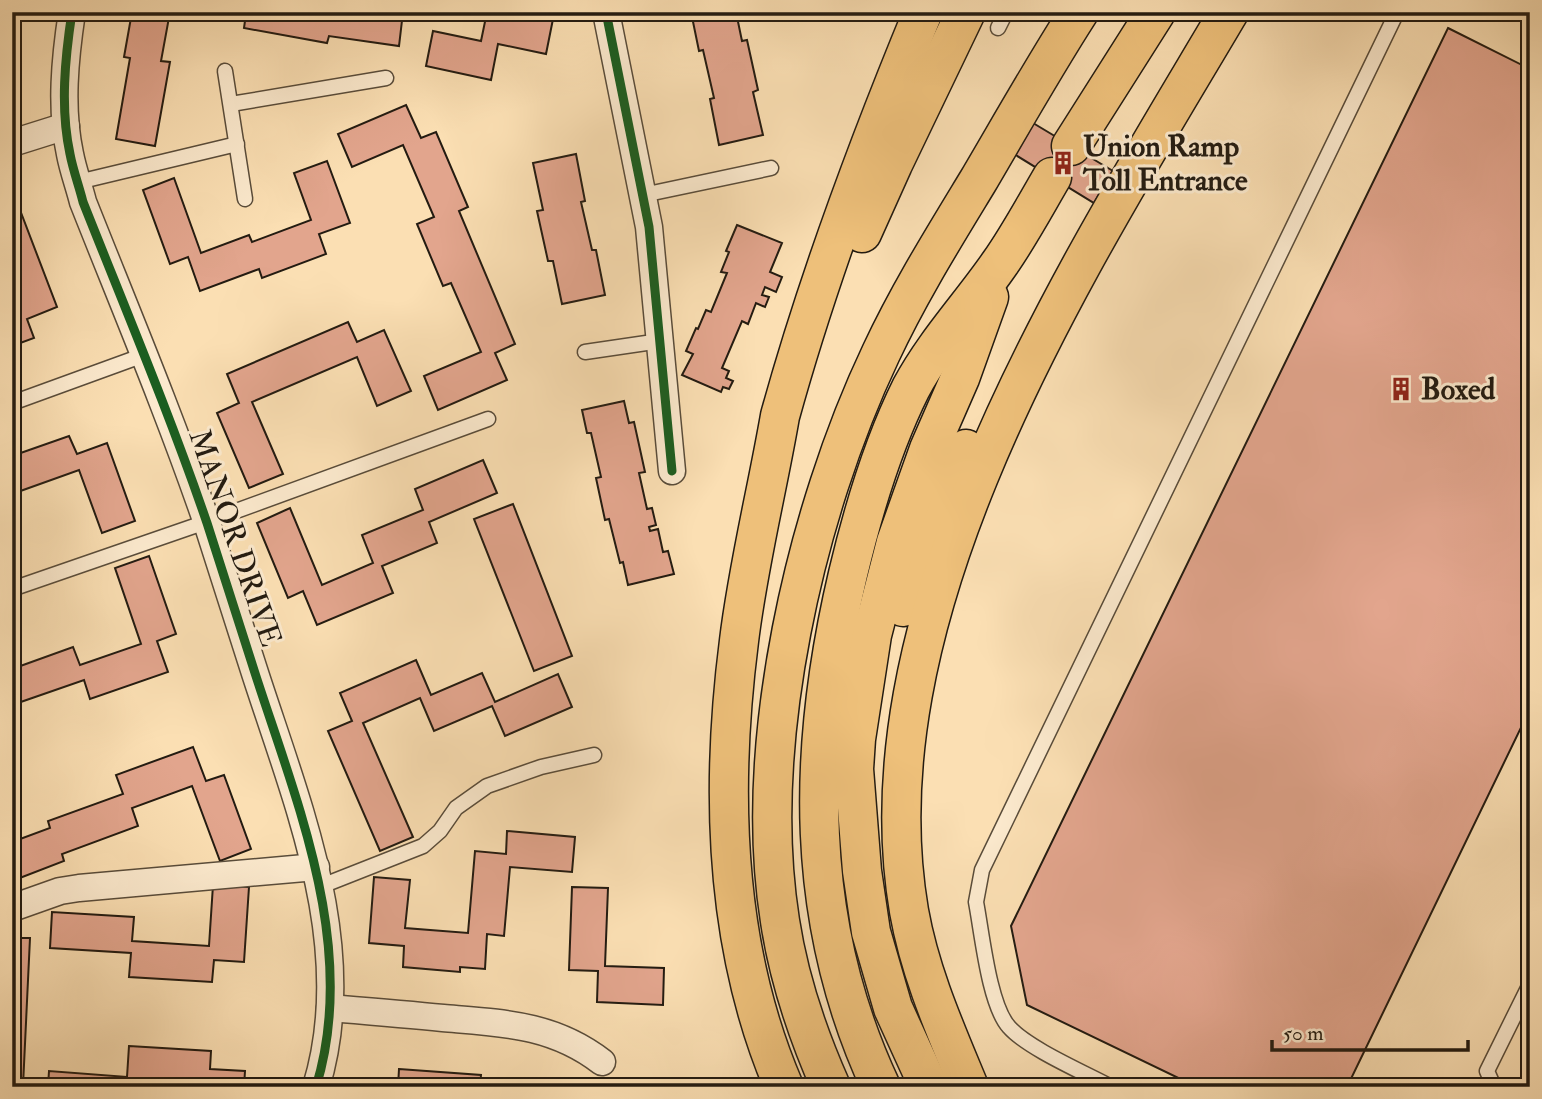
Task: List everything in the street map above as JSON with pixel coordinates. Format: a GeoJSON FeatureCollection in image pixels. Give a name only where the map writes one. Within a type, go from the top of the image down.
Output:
{"type":"FeatureCollection","features":[{"type":"Feature","properties":{"kind":"highway"},"geometry":{"type":"LineString","coordinates":[[784,1087],[761,1027],[739,928],[730,835],[731,738],[739,642],[780,416],[849,199],[923,12]]}},
{"type":"Feature","properties":{"kind":"highway"},"geometry":{"type":"LineString","coordinates":[[831,1087],[808,1034],[794,990],[780,922],[773,856],[773,781],[778,722],[801,590],[834,471],[881,351],[926,268],[1079,12]]}},
{"type":"Feature","properties":{"kind":"highway"},"geometry":{"type":"LineString","coordinates":[[969,1087],[925,976],[909,910],[902,836],[907,737],[926,634],[951,553],[1009,408],[1084,258],[1229,12]]}},
{"type":"Feature","properties":{"kind":"highway"},"geometry":{"type":"LineString","coordinates":[[881,1087],[860,1040],[842,988],[824,896],[819,798],[822,730],[831,654],[864,510],[910,391],[926,360],[1001,262],[1148,18]]}},
{"type":"Feature","properties":{"kind":"highway"},"geometry":{"type":"LineString","coordinates":[[766,498],[858,243],[893,164],[982,20]]}},
{"type":"Feature","properties":{"kind":"highway"},"geometry":{"type":"LineString","coordinates":[[861,847],[878,698],[897,625],[929,532],[956,469],[990,402],[1030,333],[1084,258]]}},
{"type":"Feature","properties":{"kind":"highway"},"geometry":{"type":"LineString","coordinates":[[926,1081],[901,1030],[877,958],[866,903],[854,769],[856,739],[878,605],[905,512],[960,378],[1001,262]]}},
{"type":"Feature","properties":{"kind":"street","name":"MANOR DRIVE"},"geometry":{"type":"LineString","coordinates":[[72,12],[66,67],[66,126],[70,155],[78,183],[206,522],[317,877],[329,964],[330,1008],[327,1037],[316,1087]]}},
{"type":"Feature","properties":{"kind":"street"},"geometry":{"type":"LineString","coordinates":[[606,12],[649,227],[672,471]]}},
{"type":"Feature","properties":{"kind":"street"},"geometry":{"type":"LineString","coordinates":[[12,143],[66,126]]}},
{"type":"Feature","properties":{"kind":"street"},"geometry":{"type":"LineString","coordinates":[[12,908],[60,891],[79,888],[317,877]]}},
{"type":"Feature","properties":{"kind":"street"},"geometry":{"type":"LineString","coordinates":[[330,1008],[527,1026],[559,1036],[584,1048],[601,1062]]}},
{"type":"Feature","properties":{"kind":"lane"},"geometry":{"type":"LineString","coordinates":[[982,20],[1006,12]]}},
{"type":"Feature","properties":{"kind":"lane"},"geometry":{"type":"LineString","coordinates":[[1111,1087],[1024,1040],[1006,1024],[993,992],[976,902],[977,888],[982,870],[1081,663],[1397,12]]}},
{"type":"Feature","properties":{"kind":"lane"},"geometry":{"type":"LineString","coordinates":[[1522,12],[1530,16]]}},
{"type":"Feature","properties":{"kind":"lane"},"geometry":{"type":"LineString","coordinates":[[225,71],[245,199]]}},
{"type":"Feature","properties":{"kind":"lane"},"geometry":{"type":"LineString","coordinates":[[230,104],[386,78]]}},
{"type":"Feature","properties":{"kind":"lane"},"geometry":{"type":"LineString","coordinates":[[78,183],[237,144]]}},
{"type":"Feature","properties":{"kind":"lane"},"geometry":{"type":"LineString","coordinates":[[643,195],[771,169]]}},
{"type":"Feature","properties":{"kind":"lane"},"geometry":{"type":"LineString","coordinates":[[584,352],[660,341]]}},
{"type":"Feature","properties":{"kind":"lane"},"geometry":{"type":"LineString","coordinates":[[12,403],[144,355]]}},
{"type":"Feature","properties":{"kind":"lane"},"geometry":{"type":"LineString","coordinates":[[12,589],[206,522],[488,419]]}},
{"type":"Feature","properties":{"kind":"lane"},"geometry":{"type":"LineString","coordinates":[[317,877],[423,846],[440,831],[456,808],[487,786],[541,767],[594,755]]}},
{"type":"Feature","properties":{"kind":"lane"},"geometry":{"type":"LineString","coordinates":[[1494,1087],[1487,1071],[1530,984]]}},
{"type":"Feature","properties":{"kind":"building"},"geometry":{"type":"Polygon","coordinates":[[[132,12],[170,12],[161,61],[170,62],[155,146],[116,139],[130,58],[124,57],[132,12]]]}},
{"type":"Feature","properties":{"kind":"building"},"geometry":{"type":"Polygon","coordinates":[[[198,12],[403,12],[399,46],[329,36],[327,43],[244,28],[245,21],[198,12]]]}},
{"type":"Feature","properties":{"kind":"building"},"geometry":{"type":"Polygon","coordinates":[[[487,12],[519,12],[553,19],[546,54],[498,44],[491,80],[426,66],[433,31],[481,41],[487,12]]]}},
{"type":"Feature","properties":{"kind":"building"},"geometry":{"type":"Polygon","coordinates":[[[691,12],[736,12],[742,41],[747,40],[758,90],[753,92],[763,135],[719,145],[710,99],[714,98],[703,50],[699,51],[691,12]]]}},
{"type":"Feature","properties":{"kind":"building","name":"Boxed"},"geometry":{"type":"Polygon","coordinates":[[[1448,28],[1530,69],[1530,709],[1347,1087],[1197,1087],[1027,1005],[1011,926],[1448,28]]]}},
{"type":"Feature","properties":{"kind":"building"},"geometry":{"type":"Polygon","coordinates":[[[406,105],[421,138],[436,132],[468,207],[459,211],[515,344],[495,353],[507,380],[438,410],[424,376],[481,352],[451,283],[443,286],[417,224],[434,217],[403,145],[352,167],[338,134],[406,105]]]}},
{"type":"Feature","properties":{"kind":"building","name":"Union Ramp Toll Entrance"},"geometry":{"type":"Polygon","coordinates":[[[1033,123],[1113,171],[1094,203],[1014,154],[1033,123]]]}},
{"type":"Feature","properties":{"kind":"building"},"geometry":{"type":"Polygon","coordinates":[[[576,154],[585,201],[581,202],[592,250],[596,250],[605,295],[562,304],[553,261],[548,261],[537,211],[543,210],[533,163],[576,154]]]}},
{"type":"Feature","properties":{"kind":"building"},"geometry":{"type":"Polygon","coordinates":[[[327,161],[350,223],[319,234],[326,254],[262,278],[259,269],[200,291],[188,257],[170,264],[143,190],[174,178],[201,253],[249,235],[252,242],[311,220],[294,173],[327,161]]]}},
{"type":"Feature","properties":{"kind":"building"},"geometry":{"type":"Polygon","coordinates":[[[12,189],[57,307],[27,319],[34,338],[12,346],[12,306],[18,304],[12,290],[12,189]]]}},
{"type":"Feature","properties":{"kind":"building"},"geometry":{"type":"Polygon","coordinates":[[[737,225],[782,243],[770,272],[782,277],[776,292],[765,287],[762,295],[769,297],[765,307],[756,303],[748,324],[742,321],[722,368],[729,371],[726,378],[733,381],[729,389],[723,387],[721,392],[682,375],[693,354],[686,351],[696,328],[698,329],[706,310],[711,312],[727,273],[721,272],[737,225]]]}},
{"type":"Feature","properties":{"kind":"building"},"geometry":{"type":"Polygon","coordinates":[[[348,322],[357,342],[384,330],[411,391],[377,406],[357,357],[252,402],[283,474],[249,488],[217,413],[239,403],[227,374],[348,322]]]}},
{"type":"Feature","properties":{"kind":"building"},"geometry":{"type":"Polygon","coordinates":[[[624,401],[629,423],[634,422],[645,472],[639,473],[647,509],[652,508],[656,525],[649,527],[650,531],[658,529],[663,552],[668,551],[674,574],[628,585],[609,519],[605,520],[596,478],[601,477],[591,433],[587,433],[582,410],[624,401]]]}},
{"type":"Feature","properties":{"kind":"building"},"geometry":{"type":"Polygon","coordinates":[[[69,436],[77,454],[107,443],[135,521],[102,533],[79,470],[12,494],[12,456],[69,436]]]}},
{"type":"Feature","properties":{"kind":"building"},"geometry":{"type":"Polygon","coordinates":[[[483,460],[497,493],[429,522],[437,543],[382,566],[393,593],[317,625],[303,591],[288,598],[257,523],[290,508],[322,585],[373,563],[362,535],[423,510],[415,489],[483,460]]]}},
{"type":"Feature","properties":{"kind":"building"},"geometry":{"type":"Polygon","coordinates":[[[513,504],[572,656],[534,671],[474,519],[513,504]]]}},
{"type":"Feature","properties":{"kind":"building"},"geometry":{"type":"Polygon","coordinates":[[[149,556],[176,634],[157,641],[168,672],[90,699],[84,680],[12,705],[12,669],[73,647],[80,665],[141,644],[115,568],[149,556]]]}},
{"type":"Feature","properties":{"kind":"building"},"geometry":{"type":"Polygon","coordinates":[[[416,660],[431,695],[482,673],[495,702],[558,674],[572,707],[505,736],[492,706],[434,731],[420,698],[363,723],[413,837],[380,851],[328,731],[352,721],[340,693],[416,660]]]}},
{"type":"Feature","properties":{"kind":"building"},"geometry":{"type":"Polygon","coordinates":[[[193,747],[206,781],[224,775],[251,849],[220,861],[192,786],[132,808],[138,826],[62,854],[64,861],[12,881],[12,842],[50,828],[48,821],[123,794],[116,775],[193,747]]]}},
{"type":"Feature","properties":{"kind":"building"},"geometry":{"type":"Polygon","coordinates":[[[507,831],[575,837],[572,872],[510,867],[504,936],[487,934],[485,969],[460,967],[460,972],[403,967],[404,946],[369,943],[374,877],[410,880],[405,928],[468,933],[475,851],[506,854],[507,831]]]}},
{"type":"Feature","properties":{"kind":"building"},"geometry":{"type":"Polygon","coordinates":[[[213,885],[249,887],[244,962],[214,960],[212,982],[129,977],[131,953],[50,948],[52,912],[134,917],[132,941],[209,946],[213,885]]]}},
{"type":"Feature","properties":{"kind":"building"},"geometry":{"type":"Polygon","coordinates":[[[572,887],[608,888],[605,966],[664,968],[663,1005],[597,1002],[598,971],[569,970],[572,887]]]}},
{"type":"Feature","properties":{"kind":"building"},"geometry":{"type":"Polygon","coordinates":[[[12,938],[30,938],[23,1086],[12,1085],[12,938]]]}},
{"type":"Feature","properties":{"kind":"building"},"geometry":{"type":"Polygon","coordinates":[[[129,1046],[211,1051],[210,1069],[245,1071],[244,1087],[130,1082],[130,1087],[48,1087],[49,1071],[127,1077],[129,1046]]]}},
{"type":"Feature","properties":{"kind":"building"},"geometry":{"type":"Polygon","coordinates":[[[399,1069],[481,1075],[480,1087],[398,1087],[399,1069]]]}},
{"type":"Feature","properties":{"kind":"cycle path"},"geometry":{"type":"LineString","coordinates":[[72,12],[64,101],[74,172],[83,202],[163,402],[207,523],[287,771],[317,875],[326,928],[330,981],[327,1034],[316,1087]]}},
{"type":"Feature","properties":{"kind":"cycle path"},"geometry":{"type":"LineString","coordinates":[[606,12],[649,227],[672,471]]}},
{"type":"Feature","properties":{"kind":"place","name":"Union Ramp Toll Entrance"},"geometry":{"type":"Point","coordinates":[1063,163]}},
{"type":"Feature","properties":{"kind":"place","name":"Boxed"},"geometry":{"type":"Point","coordinates":[1401,389]}}]}
